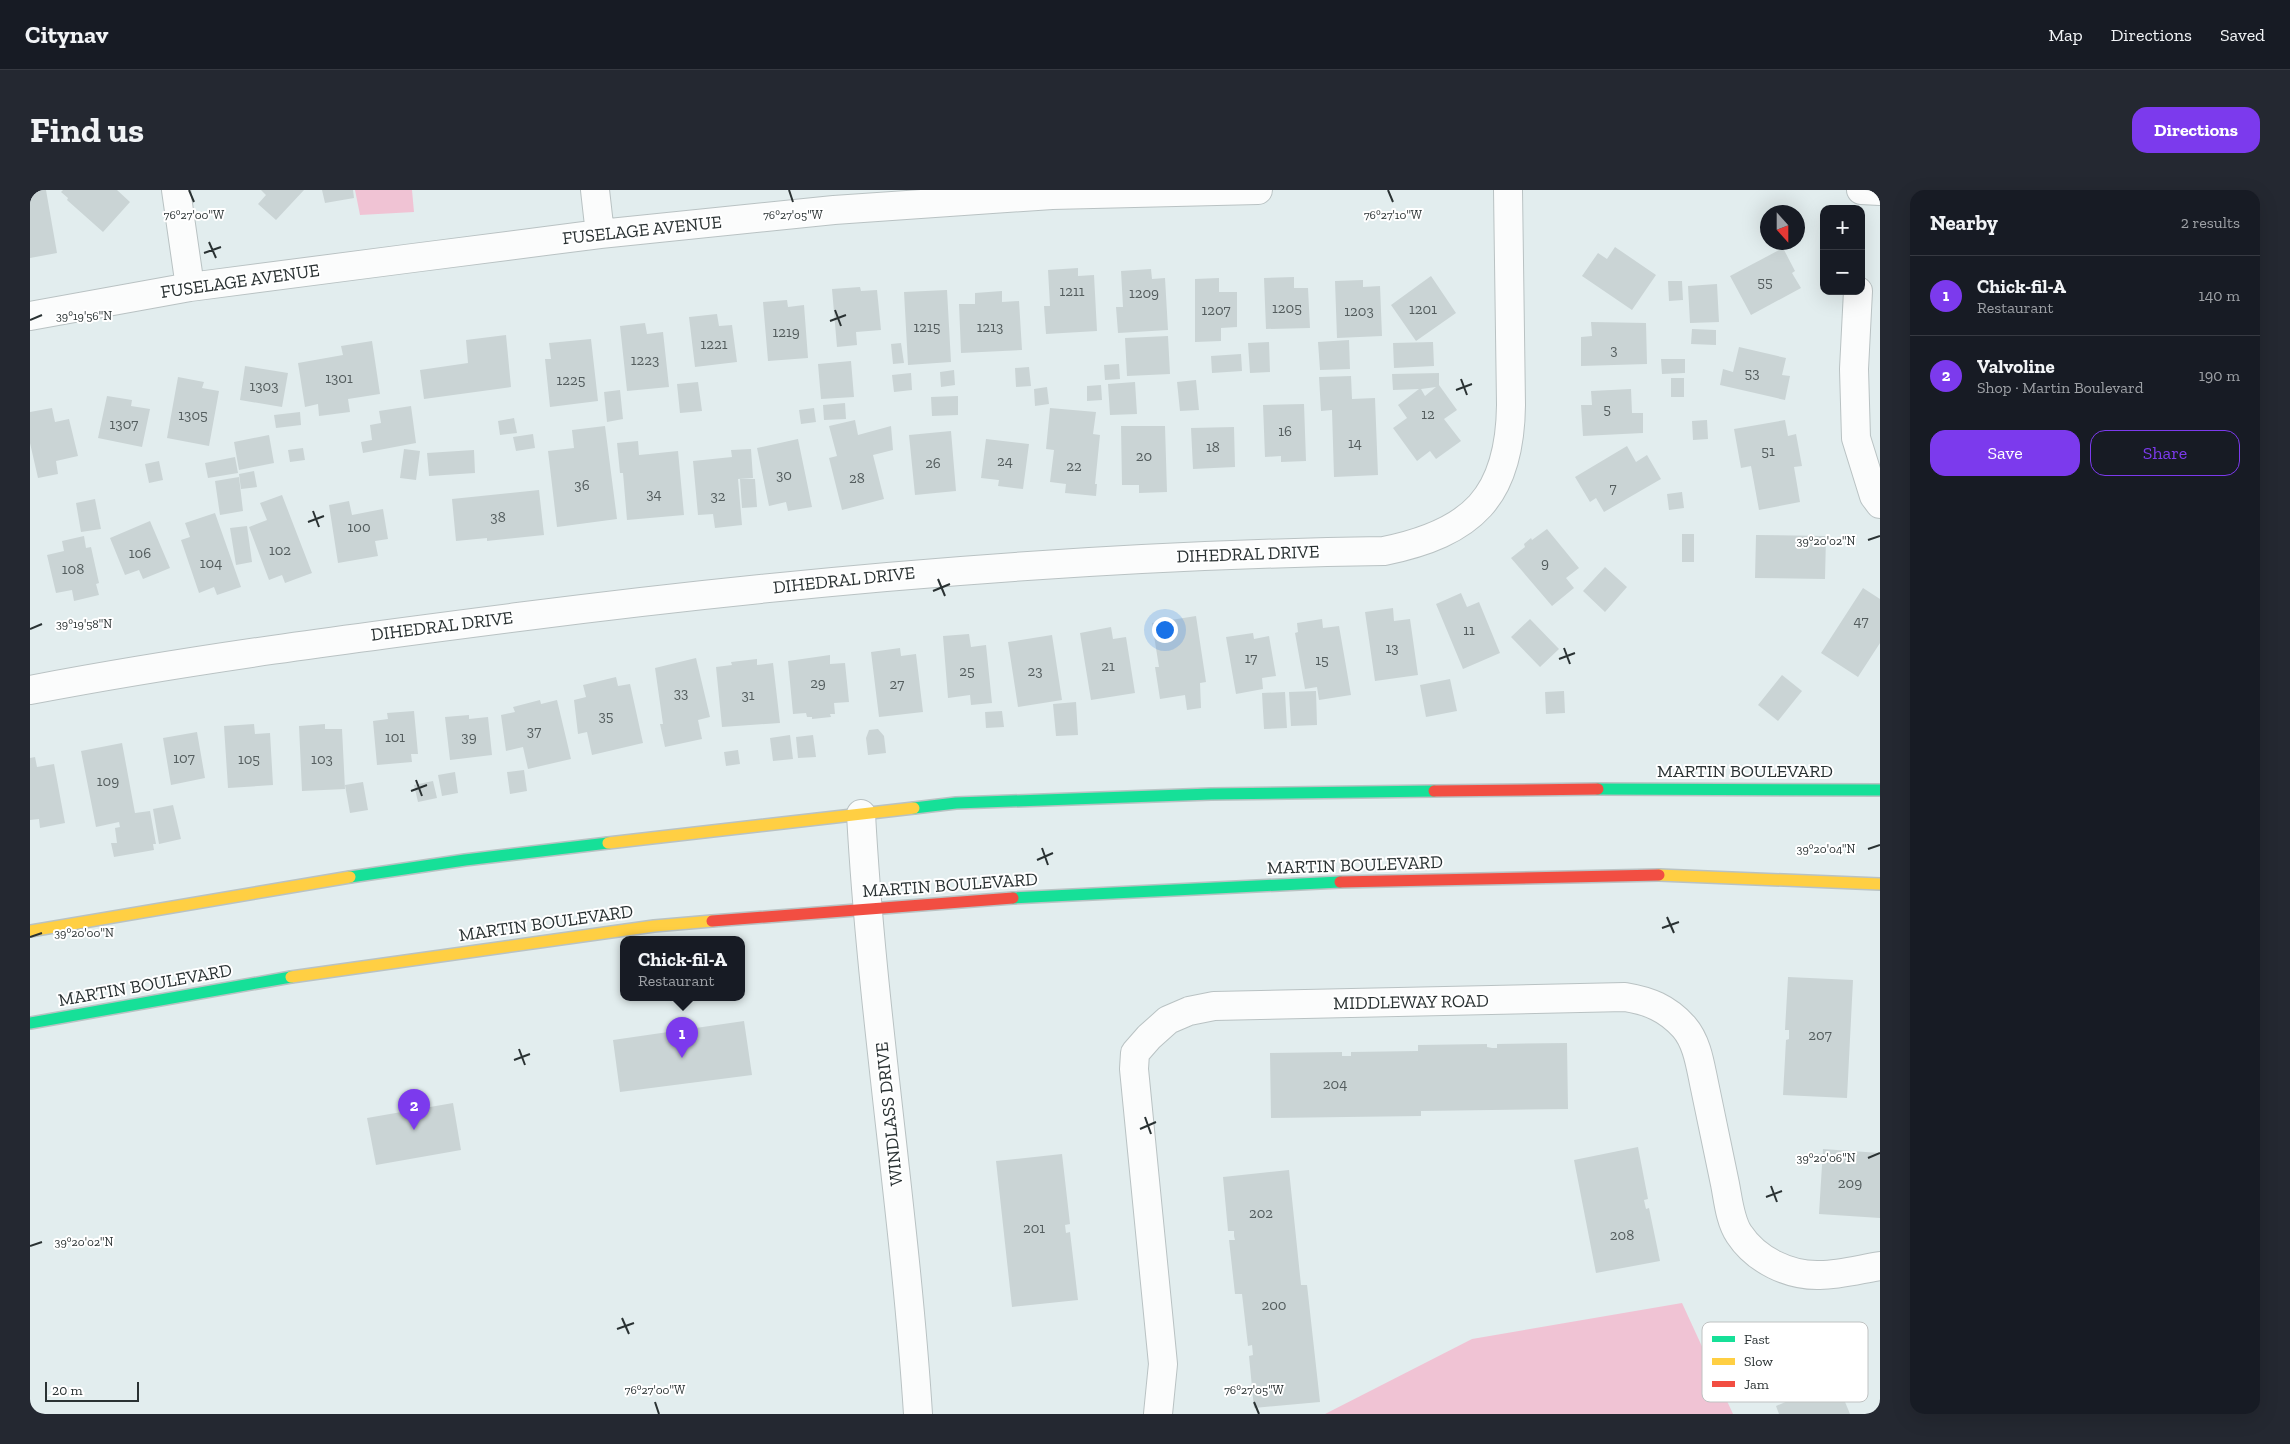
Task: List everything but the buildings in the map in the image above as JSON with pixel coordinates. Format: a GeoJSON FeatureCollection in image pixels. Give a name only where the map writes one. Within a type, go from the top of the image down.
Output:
{"type":"FeatureCollection","features":[{"type":"Feature","properties":{"kind":"main road","name":"MARTIN BOULEVARD"},"geometry":{"type":"LineString","coordinates":[[30,931],[314,882],[465,860],[956,804],[1211,794],[1602,790],[1880,790]]}},
{"type":"Feature","properties":{"kind":"main road","name":"MARTIN BOULEVARD"},"geometry":{"type":"LineString","coordinates":[[30,1024],[319,972],[654,926],[866,908],[1319,882],[1648,876],[1880,884]]}},
{"type":"Feature","properties":{"kind":"street"},"geometry":{"type":"LineString","coordinates":[[176,190],[190,287]]}},
{"type":"Feature","properties":{"kind":"street"},"geometry":{"type":"LineString","coordinates":[[595,190],[600,234]]}},
{"type":"Feature","properties":{"kind":"street","name":"FUSELAGE AVENUE"},"geometry":{"type":"LineString","coordinates":[[30,316],[190,287],[600,234],[834,210],[1042,195],[1258,190]]}},
{"type":"Feature","properties":{"kind":"street","name":"DIHEDRAL DRIVE"},"geometry":{"type":"LineString","coordinates":[[30,690],[145,668],[318,642],[658,599],[903,574],[1146,557],[1384,551],[1415,544],[1448,532],[1470,517],[1487,497],[1506,458],[1511,433],[1512,405],[1508,190]]}},
{"type":"Feature","properties":{"kind":"street"},"geometry":{"type":"LineString","coordinates":[[1859,205],[1860,190],[1880,191]]}},
{"type":"Feature","properties":{"kind":"street"},"geometry":{"type":"LineString","coordinates":[[1858,295],[1854,369],[1856,438],[1874,496],[1880,504]]}},
{"type":"Feature","properties":{"kind":"street","name":"WINDLASS DRIVE"},"geometry":{"type":"LineString","coordinates":[[861,814],[866,908],[906,1278],[918,1414]]}},
{"type":"Feature","properties":{"kind":"street","name":"MIDDLEWAY ROAD"},"geometry":{"type":"LineString","coordinates":[[1158,1414],[1163,1364],[1134,1069],[1136,1054],[1149,1037],[1168,1020],[1189,1011],[1214,1006],[1625,997],[1646,1001],[1668,1012],[1684,1028],[1693,1041],[1700,1064],[1730,1208],[1738,1233],[1752,1251],[1789,1270],[1819,1276],[1880,1266]]}},
{"type":"Feature","properties":{"kind":"shaded area"},"geometry":{"type":"Polygon","coordinates":[[[355,190],[412,190],[414,212],[360,215],[355,190]]]}},
{"type":"Feature","properties":{"kind":"shaded area"},"geometry":{"type":"Polygon","coordinates":[[[1682,1303],[1702,1347],[1702,1402],[1727,1402],[1733,1414],[1325,1414],[1472,1339],[1682,1303]]]}},
{"type":"Feature","properties":{"kind":"traffic: fast"},"geometry":{"type":"LineString","coordinates":[[1598,789],[1880,790]]}},
{"type":"Feature","properties":{"kind":"traffic: fast"},"geometry":{"type":"LineString","coordinates":[[914,808],[956,803],[1211,794],[1434,791]]}},
{"type":"Feature","properties":{"kind":"traffic: fast"},"geometry":{"type":"LineString","coordinates":[[350,877],[465,860],[608,843]]}},
{"type":"Feature","properties":{"kind":"traffic: fast"},"geometry":{"type":"LineString","coordinates":[[1013,898],[1340,882]]}},
{"type":"Feature","properties":{"kind":"traffic: fast"},"geometry":{"type":"LineString","coordinates":[[30,1023],[291,977]]}},
{"type":"Feature","properties":{"kind":"traffic: slow"},"geometry":{"type":"LineString","coordinates":[[608,843],[914,808]]}},
{"type":"Feature","properties":{"kind":"traffic: slow"},"geometry":{"type":"LineString","coordinates":[[1659,875],[1880,884]]}},
{"type":"Feature","properties":{"kind":"traffic: slow"},"geometry":{"type":"LineString","coordinates":[[30,931],[350,877]]}},
{"type":"Feature","properties":{"kind":"traffic: slow"},"geometry":{"type":"LineString","coordinates":[[291,977],[654,926],[712,921]]}},
{"type":"Feature","properties":{"kind":"traffic: jam"},"geometry":{"type":"LineString","coordinates":[[1434,791],[1598,789]]}},
{"type":"Feature","properties":{"kind":"traffic: jam"},"geometry":{"type":"LineString","coordinates":[[1340,882],[1659,875]]}},
{"type":"Feature","properties":{"kind":"traffic: jam"},"geometry":{"type":"LineString","coordinates":[[712,921],[1013,898]]}},
{"type":"Feature","properties":{"kind":"place","name":"Chick-fil-A"},"geometry":{"type":"Point","coordinates":[682,1058]}},
{"type":"Feature","properties":{"kind":"place","name":"Valvoline"},"geometry":{"type":"Point","coordinates":[414,1130]}}]}
